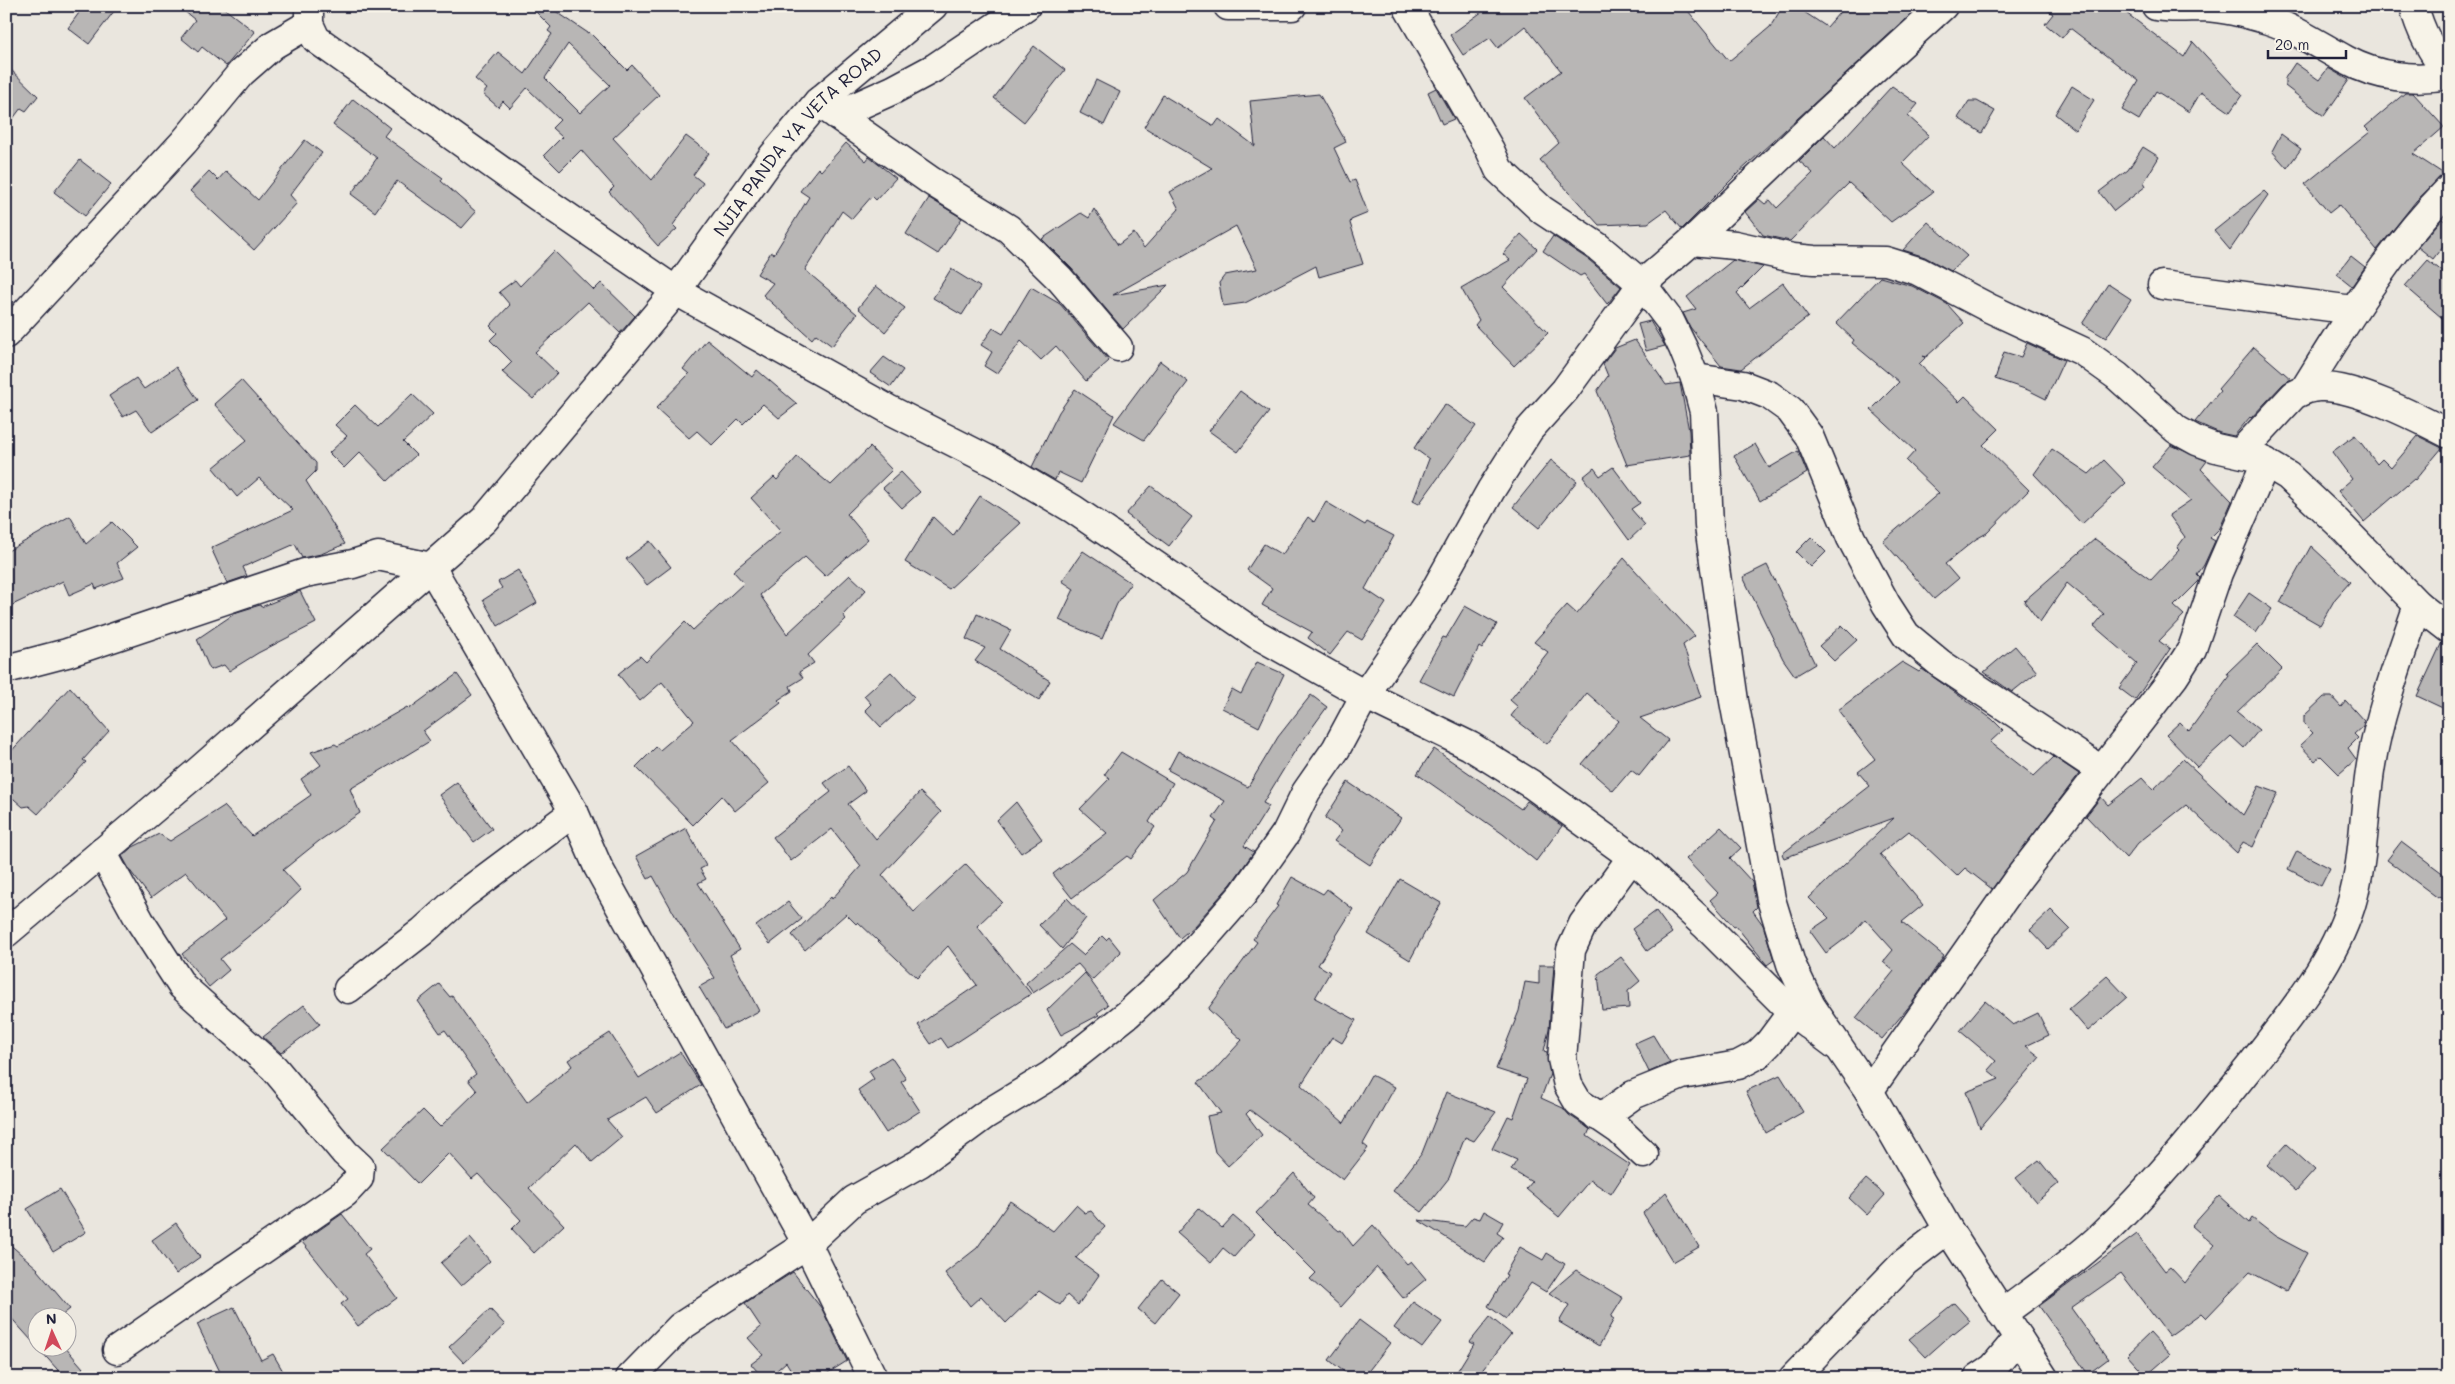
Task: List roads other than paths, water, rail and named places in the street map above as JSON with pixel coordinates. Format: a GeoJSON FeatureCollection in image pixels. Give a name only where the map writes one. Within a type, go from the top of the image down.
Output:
{"type":"FeatureCollection","features":[{"type":"Feature","properties":{"kind":"street","name":"NJIA PANDA YA VETA ROAD"},"geometry":{"type":"LineString","coordinates":[[6,933],[195,774],[484,520],[676,291],[772,156],[827,109],[835,90],[914,20],[933,6]]}},
{"type":"Feature","properties":{"kind":"street"},"geometry":{"type":"LineString","coordinates":[[827,109],[893,90],[934,68],[1026,6]]}},
{"type":"Feature","properties":{"kind":"street"},"geometry":{"type":"LineString","coordinates":[[1228,6],[1292,6]]}},
{"type":"Feature","properties":{"kind":"street"},"geometry":{"type":"LineString","coordinates":[[1407,6],[1490,150],[1499,170],[1542,210],[1598,247],[1642,284],[1670,321],[1695,378],[1705,428],[1709,526],[1734,701],[1772,899],[1798,982],[1837,1046],[1869,1091],[1948,1229],[2044,1378]]}},
{"type":"Feature","properties":{"kind":"street"},"geometry":{"type":"LineString","coordinates":[[630,1378],[680,1328],[807,1244],[854,1200],[920,1163],[985,1115],[1050,1075],[1128,1014],[1180,966],[1243,894],[1286,833],[1306,792],[1336,749],[1365,695],[1429,601],[1491,490],[1529,430],[1565,390],[1642,284],[1692,241],[1826,113],[1938,11],[1964,6]]}},
{"type":"Feature","properties":{"kind":"street"},"geometry":{"type":"LineString","coordinates":[[2156,6],[2207,8],[2254,16],[2310,38],[2347,61],[2386,74],[2427,78],[2449,74],[2438,60],[2419,24],[2414,6]]}},
{"type":"Feature","properties":{"kind":"street"},"geometry":{"type":"LineString","coordinates":[[6,334],[184,142],[241,73],[309,15],[316,39],[353,67],[676,291],[888,409],[997,464],[1073,509],[1256,634],[1365,695],[1497,761],[1632,857],[1707,926],[1792,1012],[1837,1046]]}},
{"type":"Feature","properties":{"kind":"street"},"geometry":{"type":"LineString","coordinates":[[827,109],[931,181],[1009,229],[1060,279],[1118,347]]}},
{"type":"Feature","properties":{"kind":"street"},"geometry":{"type":"LineString","coordinates":[[2304,390],[2353,310],[2403,239],[2449,189]]}},
{"type":"Feature","properties":{"kind":"street"},"geometry":{"type":"LineString","coordinates":[[1692,241],[1736,245],[1793,258],[1886,261],[1918,270],[1989,308],[2082,351],[2117,376],[2177,430],[2196,441],[2216,448],[2241,452],[2266,462],[2304,490],[2418,605],[2449,629]]}},
{"type":"Feature","properties":{"kind":"street"},"geometry":{"type":"LineString","coordinates":[[2162,285],[2353,310]]}},
{"type":"Feature","properties":{"kind":"street"},"geometry":{"type":"LineString","coordinates":[[1695,378],[1743,385],[1769,395],[1790,410],[1809,436],[1851,538],[1886,604],[1906,635],[1941,664],[2101,770]]}},
{"type":"Feature","properties":{"kind":"street"},"geometry":{"type":"LineString","coordinates":[[2241,452],[2288,401],[2304,390],[2322,386],[2346,391],[2378,402],[2449,434]]}},
{"type":"Feature","properties":{"kind":"street"},"geometry":{"type":"LineString","coordinates":[[1869,1091],[1978,933],[2174,677],[2192,649],[2218,573],[2266,462]]}},
{"type":"Feature","properties":{"kind":"street"},"geometry":{"type":"LineString","coordinates":[[6,669],[67,653],[305,573],[353,564],[378,556],[431,567],[574,812],[598,867],[807,1244],[873,1378]]}},
{"type":"Feature","properties":{"kind":"street"},"geometry":{"type":"LineString","coordinates":[[2002,1314],[2051,1278],[2096,1241],[2140,1197],[2192,1139],[2281,1027],[2326,962],[2339,935],[2356,886],[2364,840],[2371,762],[2402,652],[2418,605]]}},
{"type":"Feature","properties":{"kind":"street"},"geometry":{"type":"LineString","coordinates":[[348,989],[424,932],[463,895],[574,812]]}},
{"type":"Feature","properties":{"kind":"street"},"geometry":{"type":"LineString","coordinates":[[102,852],[140,921],[182,986],[274,1068],[345,1153],[360,1167],[359,1178],[345,1192],[117,1350]]}},
{"type":"Feature","properties":{"kind":"street"},"geometry":{"type":"LineString","coordinates":[[1632,857],[1584,924],[1571,950],[1562,1059],[1568,1086],[1578,1102],[1619,1130],[1644,1154]]}},
{"type":"Feature","properties":{"kind":"street"},"geometry":{"type":"LineString","coordinates":[[1597,1116],[1609,1112],[1633,1094],[1682,1075],[1738,1064],[1757,1055],[1769,1043],[1792,1012]]}},
{"type":"Feature","properties":{"kind":"street"},"geometry":{"type":"LineString","coordinates":[[1793,1378],[1898,1268],[1948,1229]]}},
{"type":"Feature","properties":{"kind":"street"},"geometry":{"type":"LineString","coordinates":[[1978,1378],[1993,1368],[2018,1338]]}}]}
